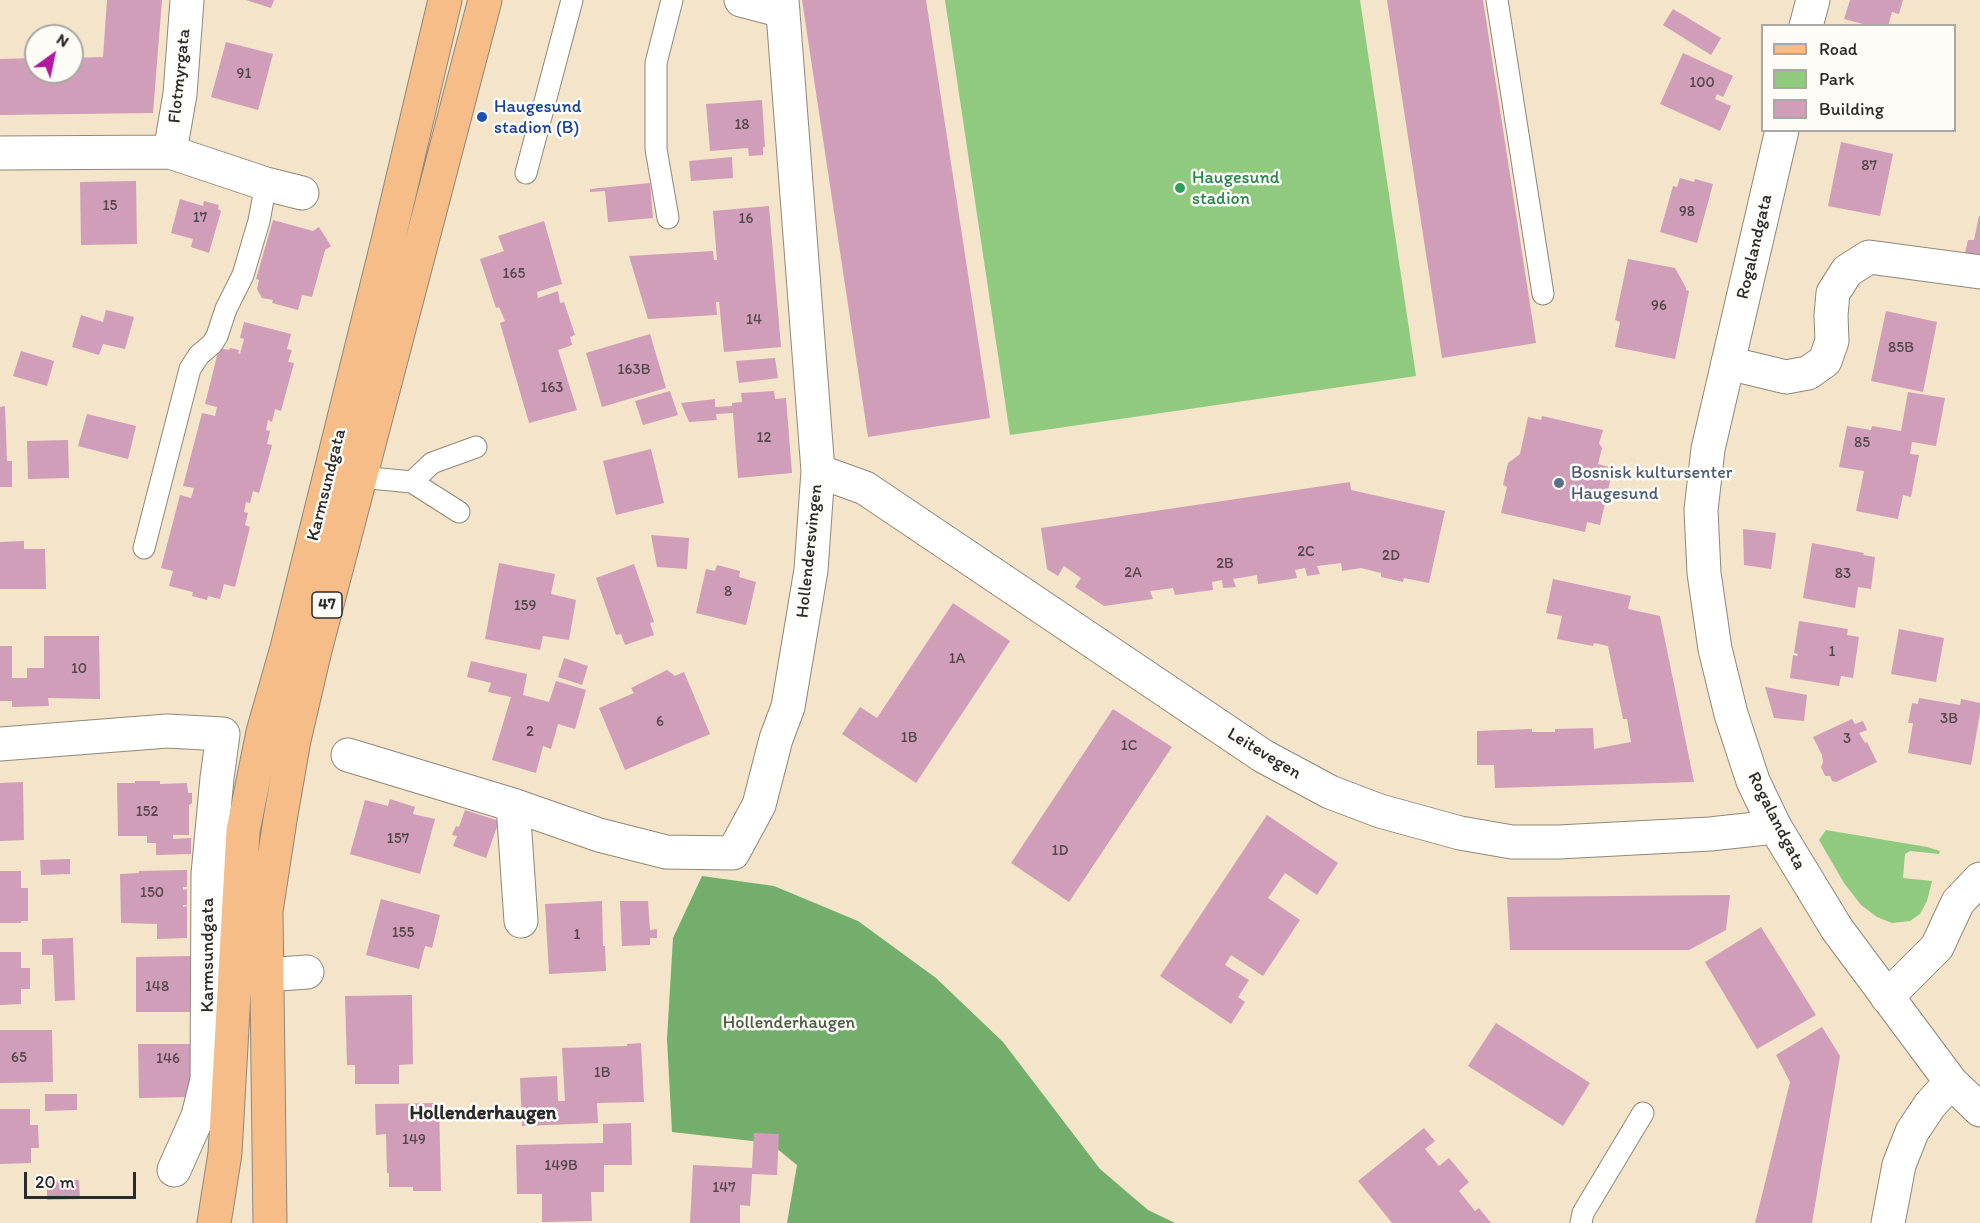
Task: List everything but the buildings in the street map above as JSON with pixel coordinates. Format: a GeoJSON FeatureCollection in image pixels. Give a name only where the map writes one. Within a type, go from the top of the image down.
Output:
{"type":"FeatureCollection","features":[{"type":"Feature","properties":{"kind":"main road","name":"Karmsundgata"},"geometry":{"type":"LineString","coordinates":[[270,1223],[250,975],[243,831],[263,732],[287,648],[445,0]]}},
{"type":"Feature","properties":{"kind":"main road","name":"Karmsundgata"},"geometry":{"type":"LineString","coordinates":[[214,1223],[250,975],[266,911],[294,740],[315,650],[485,0]]}},
{"type":"Feature","properties":{"kind":"street","name":"Flotmyrgata"},"geometry":{"type":"LineString","coordinates":[[170,152],[180,94],[187,0]]}},
{"type":"Feature","properties":{"kind":"street","name":"Hollendersvingen"},"geometry":{"type":"LineString","coordinates":[[348,755],[513,805],[599,836],[666,852],[733,853],[759,805],[776,739],[788,707],[811,570],[818,471],[783,6],[741,0]]}},
{"type":"Feature","properties":{"kind":"street"},"geometry":{"type":"LineString","coordinates":[[1807,24],[1813,0]]}},
{"type":"Feature","properties":{"kind":"street","name":"Rogalandgata"},"geometry":{"type":"LineString","coordinates":[[1782,132],[1708,449],[1701,510],[1704,573],[1715,649],[1731,714],[1753,781],[1775,827],[1837,929],[1951,1082],[1980,1110]]}},
{"type":"Feature","properties":{"kind":"street"},"geometry":{"type":"LineString","coordinates":[[0,153],[170,152],[266,184],[302,193]]}},
{"type":"Feature","properties":{"kind":"street"},"geometry":{"type":"LineString","coordinates":[[1728,363],[1786,377],[1808,373],[1825,361],[1832,341],[1833,293],[1847,271],[1869,257],[1980,272]]}},
{"type":"Feature","properties":{"kind":"street","name":"Leitevegen"},"geometry":{"type":"LineString","coordinates":[[818,471],[865,488],[1263,756],[1329,792],[1380,811],[1460,833],[1512,842],[1558,842],[1710,834],[1775,827]]}},
{"type":"Feature","properties":{"kind":"street","name":"Karmsundgata"},"geometry":{"type":"LineString","coordinates":[[0,744],[167,731],[223,734],[208,874],[207,1080],[198,1116],[174,1170]]}},
{"type":"Feature","properties":{"kind":"street"},"geometry":{"type":"LineString","coordinates":[[513,805],[521,921]]}},
{"type":"Feature","properties":{"kind":"street"},"geometry":{"type":"LineString","coordinates":[[1887,997],[1937,947],[1958,902],[1980,879]]}},
{"type":"Feature","properties":{"kind":"street"},"geometry":{"type":"LineString","coordinates":[[250,975],[307,972]]}},
{"type":"Feature","properties":{"kind":"street"},"geometry":{"type":"LineString","coordinates":[[1888,1223],[1899,1165],[1912,1132],[1930,1105],[1951,1082]]}},
{"type":"Feature","properties":{"kind":"lane"},"geometry":{"type":"LineString","coordinates":[[526,174],[572,0]]}},
{"type":"Feature","properties":{"kind":"lane"},"geometry":{"type":"LineString","coordinates":[[668,218],[656,149],[657,63],[672,0]]}},
{"type":"Feature","properties":{"kind":"lane"},"geometry":{"type":"LineString","coordinates":[[1497,0],[1543,294]]}},
{"type":"Feature","properties":{"kind":"lane"},"geometry":{"type":"LineString","coordinates":[[144,548],[190,369],[199,355],[212,344],[217,336],[226,309],[243,274],[259,221],[266,184]]}},
{"type":"Feature","properties":{"kind":"lane"},"geometry":{"type":"LineString","coordinates":[[412,482],[432,463],[476,447]]}},
{"type":"Feature","properties":{"kind":"lane","name":"Karmsundgata"},"geometry":{"type":"LineString","coordinates":[[360,477],[412,482],[459,512]]}},
{"type":"Feature","properties":{"kind":"lane"},"geometry":{"type":"LineString","coordinates":[[1581,1223],[1583,1213],[1642,1113]]}},
{"type":"Feature","properties":{"kind":"green space","name":"Haugesund stadion"},"geometry":{"type":"Polygon","coordinates":[[[945,0],[1360,0],[1416,376],[1010,435],[945,0]]]}},
{"type":"Feature","properties":{"kind":"green space"},"geometry":{"type":"Polygon","coordinates":[[[1826,830],[1940,851],[1939,854],[1910,851],[1905,854],[1903,878],[1932,881],[1927,901],[1920,914],[1910,921],[1892,923],[1877,917],[1861,905],[1844,883],[1819,840],[1826,830]]]}},
{"type":"Feature","properties":{"kind":"green space","name":"Hollenderhaugen"},"geometry":{"type":"Polygon","coordinates":[[[702,876],[774,886],[858,921],[936,978],[1003,1042],[1100,1169],[1148,1210],[1175,1223],[787,1223],[797,1165],[770,1143],[672,1132],[667,1039],[673,938],[702,876]]]}},
{"type":"Feature","properties":{"kind":"place","name":"Haugesund stadion (B)"},"geometry":{"type":"Point","coordinates":[482,117]}},
{"type":"Feature","properties":{"kind":"place","name":"Haugesund stadion"},"geometry":{"type":"Point","coordinates":[1180,188]}},
{"type":"Feature","properties":{"kind":"place","name":"Bosnisk kultursenter Haugesund"},"geometry":{"type":"Point","coordinates":[1559,483]}},
{"type":"Feature","properties":{"kind":"district","name":"Hollenderhaugen"},"geometry":{"type":"Point","coordinates":[483,1114]}}]}
